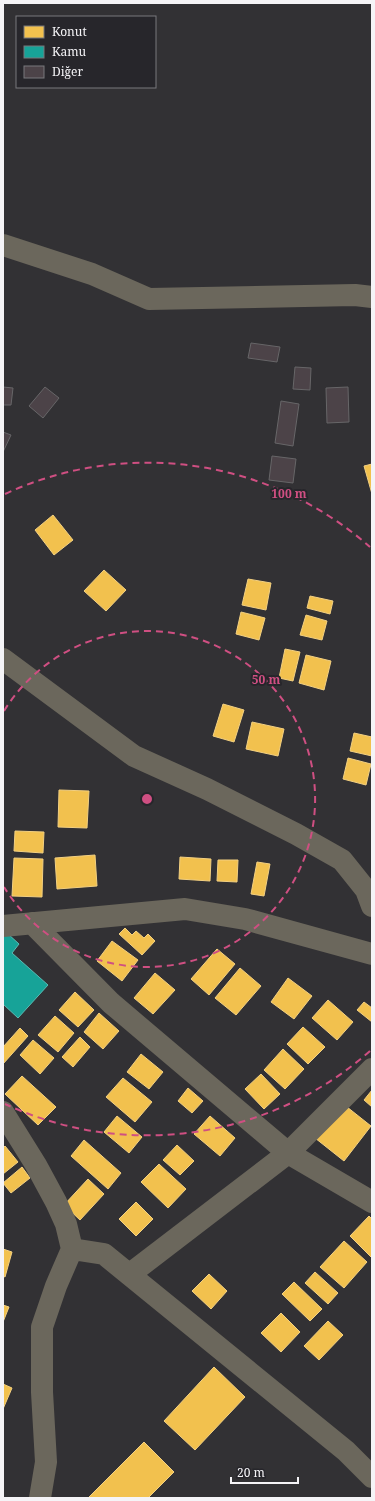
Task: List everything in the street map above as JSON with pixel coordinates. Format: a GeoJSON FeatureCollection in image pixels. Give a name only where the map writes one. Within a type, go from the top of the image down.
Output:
{"type":"FeatureCollection","features":[{"type":"Feature","properties":{"kind":"street"},"geometry":{"type":"LineString","coordinates":[[3,245],[92,274],[149,299],[355,295],[372,297]]}},
{"type":"Feature","properties":{"kind":"street"},"geometry":{"type":"LineString","coordinates":[[3,659],[134,756],[228,799],[296,834],[342,860],[366,890],[372,906]]}},
{"type":"Feature","properties":{"kind":"street"},"geometry":{"type":"LineString","coordinates":[[3,926],[185,909],[245,919],[372,954]]}},
{"type":"Feature","properties":{"kind":"street"},"geometry":{"type":"LineString","coordinates":[[32,923],[111,1003],[288,1153],[372,1202]]}},
{"type":"Feature","properties":{"kind":"street"},"geometry":{"type":"LineString","coordinates":[[130,1274],[288,1153],[372,1069]]}},
{"type":"Feature","properties":{"kind":"street"},"geometry":{"type":"LineString","coordinates":[[3,1112],[36,1165],[56,1202],[66,1224],[72,1250],[56,1286],[42,1327],[42,1392],[46,1462],[40,1498]]}},
{"type":"Feature","properties":{"kind":"street"},"geometry":{"type":"LineString","coordinates":[[72,1250],[104,1254],[346,1451],[372,1477]]}},
{"type":"Feature","properties":{"kind":"building: Konut"},"geometry":{"type":"Polygon","coordinates":[[[372,464],[372,494],[364,466],[372,464]]]}},
{"type":"Feature","properties":{"kind":"building: Konut"},"geometry":{"type":"Polygon","coordinates":[[[53,515],[73,540],[54,555],[35,530],[53,515]]]}},
{"type":"Feature","properties":{"kind":"building: Konut"},"geometry":{"type":"Polygon","coordinates":[[[104,570],[126,590],[106,611],[84,591],[104,570]]]}},
{"type":"Feature","properties":{"kind":"building: Konut"},"geometry":{"type":"Polygon","coordinates":[[[248,579],[271,583],[266,610],[242,605],[248,579]]]}},
{"type":"Feature","properties":{"kind":"building: Konut"},"geometry":{"type":"Polygon","coordinates":[[[310,596],[333,601],[330,614],[307,608],[310,596]]]}},
{"type":"Feature","properties":{"kind":"building: Konut"},"geometry":{"type":"Polygon","coordinates":[[[241,612],[265,618],[259,640],[236,634],[241,612]]]}},
{"type":"Feature","properties":{"kind":"building: Konut"},"geometry":{"type":"Polygon","coordinates":[[[306,615],[327,621],[322,640],[300,635],[306,615]]]}},
{"type":"Feature","properties":{"kind":"building: Konut"},"geometry":{"type":"Polygon","coordinates":[[[285,649],[300,652],[293,681],[279,678],[285,649]]]}},
{"type":"Feature","properties":{"kind":"building: Konut"},"geometry":{"type":"Polygon","coordinates":[[[306,655],[331,661],[324,690],[299,683],[306,655]]]}},
{"type":"Feature","properties":{"kind":"building: Konut"},"geometry":{"type":"Polygon","coordinates":[[[223,704],[244,710],[234,742],[213,736],[223,704]]]}},
{"type":"Feature","properties":{"kind":"building: Konut"},"geometry":{"type":"Polygon","coordinates":[[[252,722],[284,729],[278,756],[246,749],[252,722]]]}},
{"type":"Feature","properties":{"kind":"building: Konut"},"geometry":{"type":"Polygon","coordinates":[[[354,733],[372,737],[372,756],[350,751],[354,733]]]}},
{"type":"Feature","properties":{"kind":"building: Konut"},"geometry":{"type":"Polygon","coordinates":[[[348,758],[371,764],[366,785],[343,779],[348,758]]]}},
{"type":"Feature","properties":{"kind":"building: Konut"},"geometry":{"type":"Polygon","coordinates":[[[59,790],[89,791],[87,828],[58,827],[59,790]]]}},
{"type":"Feature","properties":{"kind":"building: Konut"},"geometry":{"type":"Polygon","coordinates":[[[15,831],[44,832],[43,853],[14,851],[15,831]]]}},
{"type":"Feature","properties":{"kind":"building: Konut"},"geometry":{"type":"Polygon","coordinates":[[[95,855],[97,886],[57,889],[55,858],[95,855]]]}},
{"type":"Feature","properties":{"kind":"building: Konut"},"geometry":{"type":"Polygon","coordinates":[[[180,857],[211,859],[210,881],[179,879],[180,857]]]}},
{"type":"Feature","properties":{"kind":"building: Konut"},"geometry":{"type":"Polygon","coordinates":[[[14,858],[43,859],[42,897],[12,896],[14,858]]]}},
{"type":"Feature","properties":{"kind":"building: Konut"},"geometry":{"type":"Polygon","coordinates":[[[218,860],[238,860],[237,882],[217,881],[218,860]]]}},
{"type":"Feature","properties":{"kind":"building: Konut"},"geometry":{"type":"Polygon","coordinates":[[[257,862],[270,864],[264,896],[251,894],[257,862]]]}},
{"type":"Feature","properties":{"kind":"building: Konut"},"geometry":{"type":"Polygon","coordinates":[[[125,928],[132,935],[136,931],[144,938],[148,934],[155,941],[142,955],[119,934],[125,928]]]}},
{"type":"Feature","properties":{"kind":"building: Konut"},"geometry":{"type":"Polygon","coordinates":[[[112,941],[138,960],[122,981],[97,961],[112,941]]]}},
{"type":"Feature","properties":{"kind":"building: Konut"},"geometry":{"type":"Polygon","coordinates":[[[217,949],[235,964],[209,995],[191,979],[217,949]]]}},
{"type":"Feature","properties":{"kind":"building: Konut"},"geometry":{"type":"Polygon","coordinates":[[[240,968],[261,986],[236,1015],[215,998],[240,968]]]}},
{"type":"Feature","properties":{"kind":"building: Konut"},"geometry":{"type":"Polygon","coordinates":[[[155,973],[175,990],[153,1014],[134,998],[155,973]]]}},
{"type":"Feature","properties":{"kind":"building: Konut"},"geometry":{"type":"Polygon","coordinates":[[[288,978],[312,996],[294,1019],[271,1002],[288,978]]]}},
{"type":"Feature","properties":{"kind":"building: Konut"},"geometry":{"type":"Polygon","coordinates":[[[75,992],[94,1010],[78,1027],[59,1010],[75,992]]]}},
{"type":"Feature","properties":{"kind":"building: Konut"},"geometry":{"type":"Polygon","coordinates":[[[328,1000],[353,1022],[337,1040],[312,1018],[328,1000]]]}},
{"type":"Feature","properties":{"kind":"building: Konut"},"geometry":{"type":"Polygon","coordinates":[[[364,1002],[372,1008],[372,1022],[357,1010],[364,1002]]]}},
{"type":"Feature","properties":{"kind":"building: Konut"},"geometry":{"type":"Polygon","coordinates":[[[99,1013],[119,1031],[103,1049],[84,1032],[99,1013]]]}},
{"type":"Feature","properties":{"kind":"building: Konut"},"geometry":{"type":"Polygon","coordinates":[[[55,1016],[74,1033],[58,1052],[38,1035],[55,1016]]]}},
{"type":"Feature","properties":{"kind":"building: Konut"},"geometry":{"type":"Polygon","coordinates":[[[303,1027],[325,1047],[308,1064],[287,1044],[303,1027]]]}},
{"type":"Feature","properties":{"kind":"building: Konut"},"geometry":{"type":"Polygon","coordinates":[[[20,1028],[28,1036],[3,1064],[3,1047],[20,1028]]]}},
{"type":"Feature","properties":{"kind":"building: Konut"},"geometry":{"type":"Polygon","coordinates":[[[80,1037],[90,1047],[73,1067],[62,1057],[80,1037]]]}},
{"type":"Feature","properties":{"kind":"building: Konut"},"geometry":{"type":"Polygon","coordinates":[[[33,1040],[54,1058],[40,1074],[20,1055],[33,1040]]]}},
{"type":"Feature","properties":{"kind":"building: Konut"},"geometry":{"type":"Polygon","coordinates":[[[283,1049],[304,1069],[285,1089],[264,1070],[283,1049]]]}},
{"type":"Feature","properties":{"kind":"building: Konut"},"geometry":{"type":"Polygon","coordinates":[[[141,1054],[163,1072],[149,1089],[127,1072],[141,1054]]]}},
{"type":"Feature","properties":{"kind":"building: Konut"},"geometry":{"type":"Polygon","coordinates":[[[261,1074],[280,1094],[264,1109],[245,1089],[261,1074]]]}},
{"type":"Feature","properties":{"kind":"building: Konut"},"geometry":{"type":"Polygon","coordinates":[[[22,1076],[56,1107],[38,1125],[5,1094],[22,1076]]]}},
{"type":"Feature","properties":{"kind":"building: Konut"},"geometry":{"type":"Polygon","coordinates":[[[123,1078],[152,1102],[135,1122],[106,1097],[123,1078]]]}},
{"type":"Feature","properties":{"kind":"building: Konut"},"geometry":{"type":"Polygon","coordinates":[[[188,1088],[203,1101],[192,1113],[178,1101],[188,1088]]]}},
{"type":"Feature","properties":{"kind":"building: Konut"},"geometry":{"type":"Polygon","coordinates":[[[372,1090],[372,1107],[364,1100],[372,1090]]]}},
{"type":"Feature","properties":{"kind":"building: Konut"},"geometry":{"type":"Polygon","coordinates":[[[342,1103],[371,1126],[344,1161],[315,1138],[342,1103]]]}},
{"type":"Feature","properties":{"kind":"building: Konut"},"geometry":{"type":"Polygon","coordinates":[[[117,1116],[142,1137],[129,1153],[104,1132],[117,1116]]]}},
{"type":"Feature","properties":{"kind":"building: Konut"},"geometry":{"type":"Polygon","coordinates":[[[210,1116],[235,1138],[220,1156],[194,1134],[210,1116]]]}},
{"type":"Feature","properties":{"kind":"building: Konut"},"geometry":{"type":"Polygon","coordinates":[[[84,1140],[121,1173],[108,1189],[71,1156],[84,1140]]]}},
{"type":"Feature","properties":{"kind":"building: Konut"},"geometry":{"type":"Polygon","coordinates":[[[177,1145],[194,1161],[180,1175],[163,1160],[177,1145]]]}},
{"type":"Feature","properties":{"kind":"building: Konut"},"geometry":{"type":"Polygon","coordinates":[[[5,1146],[18,1162],[3,1174],[3,1148],[5,1146]]]}},
{"type":"Feature","properties":{"kind":"building: Konut"},"geometry":{"type":"Polygon","coordinates":[[[159,1164],[186,1189],[168,1208],[141,1182],[159,1164]]]}},
{"type":"Feature","properties":{"kind":"building: Konut"},"geometry":{"type":"Polygon","coordinates":[[[22,1167],[30,1178],[11,1193],[3,1183],[22,1167]]]}},
{"type":"Feature","properties":{"kind":"building: Konut"},"geometry":{"type":"Polygon","coordinates":[[[88,1179],[104,1194],[80,1220],[64,1205],[88,1179]]]}},
{"type":"Feature","properties":{"kind":"building: Konut"},"geometry":{"type":"Polygon","coordinates":[[[136,1202],[153,1219],[136,1236],[119,1219],[136,1202]]]}},
{"type":"Feature","properties":{"kind":"building: Konut"},"geometry":{"type":"Polygon","coordinates":[[[369,1216],[372,1219],[372,1258],[350,1236],[369,1216]]]}},
{"type":"Feature","properties":{"kind":"building: Konut"},"geometry":{"type":"Polygon","coordinates":[[[344,1241],[367,1262],[344,1288],[320,1267],[344,1241]]]}},
{"type":"Feature","properties":{"kind":"building: Konut"},"geometry":{"type":"Polygon","coordinates":[[[3,1249],[12,1252],[5,1277],[3,1276],[3,1249]]]}},
{"type":"Feature","properties":{"kind":"building: Konut"},"geometry":{"type":"Polygon","coordinates":[[[315,1272],[338,1293],[328,1304],[305,1283],[315,1272]]]}},
{"type":"Feature","properties":{"kind":"building: Konut"},"geometry":{"type":"Polygon","coordinates":[[[209,1274],[227,1291],[211,1309],[192,1291],[209,1274]]]}},
{"type":"Feature","properties":{"kind":"building: Konut"},"geometry":{"type":"Polygon","coordinates":[[[294,1282],[322,1309],[310,1321],[282,1294],[294,1282]]]}},
{"type":"Feature","properties":{"kind":"building: Konut"},"geometry":{"type":"Polygon","coordinates":[[[3,1305],[9,1307],[3,1322],[3,1305]]]}},
{"type":"Feature","properties":{"kind":"building: Konut"},"geometry":{"type":"Polygon","coordinates":[[[281,1313],[300,1332],[281,1352],[261,1333],[281,1313]]]}},
{"type":"Feature","properties":{"kind":"building: Konut"},"geometry":{"type":"Polygon","coordinates":[[[328,1321],[343,1335],[319,1360],[304,1346],[328,1321]]]}},
{"type":"Feature","properties":{"kind":"building: Konut"},"geometry":{"type":"Polygon","coordinates":[[[214,1367],[245,1397],[195,1450],[164,1421],[214,1367]]]}},
{"type":"Feature","properties":{"kind":"building: Konut"},"geometry":{"type":"Polygon","coordinates":[[[3,1384],[12,1388],[3,1409],[3,1384]]]}},
{"type":"Feature","properties":{"kind":"building: Konut"},"geometry":{"type":"Polygon","coordinates":[[[144,1442],[174,1472],[148,1498],[88,1498],[144,1442]]]}},
{"type":"Feature","properties":{"kind":"building: Kamu"},"geometry":{"type":"Polygon","coordinates":[[[7,933],[19,944],[12,953],[48,985],[18,1018],[3,1004],[3,937],[7,933]]]}},
{"type":"Feature","properties":{"kind":"building: Diğer"},"geometry":{"type":"Polygon","coordinates":[[[251,343],[280,347],[277,362],[248,358],[251,343]]]}},
{"type":"Feature","properties":{"kind":"building: Diğer"},"geometry":{"type":"Polygon","coordinates":[[[295,367],[311,368],[310,390],[293,389],[295,367]]]}},
{"type":"Feature","properties":{"kind":"building: Diğer"},"geometry":{"type":"Polygon","coordinates":[[[3,387],[13,388],[11,405],[3,405],[3,387]]]}},
{"type":"Feature","properties":{"kind":"building: Diğer"},"geometry":{"type":"Polygon","coordinates":[[[45,387],[59,398],[43,418],[29,406],[45,387]]]}},
{"type":"Feature","properties":{"kind":"building: Diğer"},"geometry":{"type":"Polygon","coordinates":[[[348,387],[349,422],[327,423],[326,388],[348,387]]]}},
{"type":"Feature","properties":{"kind":"building: Diğer"},"geometry":{"type":"Polygon","coordinates":[[[281,401],[299,404],[293,446],[275,443],[281,401]]]}},
{"type":"Feature","properties":{"kind":"building: Diğer"},"geometry":{"type":"Polygon","coordinates":[[[3,432],[11,435],[3,452],[3,432]]]}},
{"type":"Feature","properties":{"kind":"building: Diğer"},"geometry":{"type":"Polygon","coordinates":[[[272,456],[296,459],[293,483],[269,480],[272,456]]]}}]}
